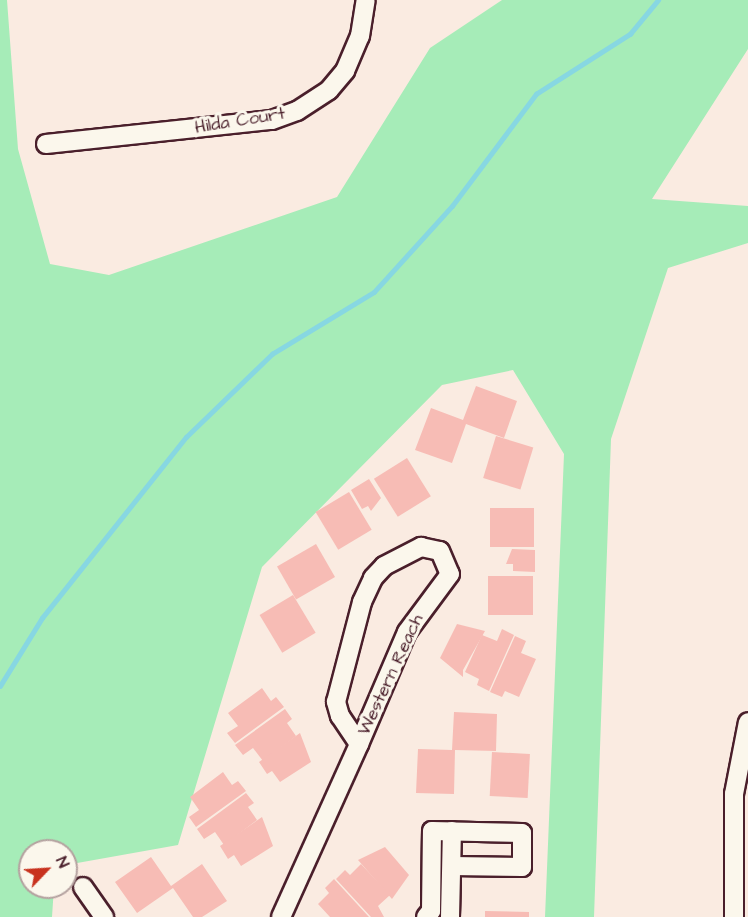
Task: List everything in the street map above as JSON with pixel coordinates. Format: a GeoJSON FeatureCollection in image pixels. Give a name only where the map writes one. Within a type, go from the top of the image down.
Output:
{"type":"FeatureCollection","features":[{"type":"Feature","properties":{"kind":"street","name":"Hilda Court"},"geometry":{"type":"LineString","coordinates":[[46,144],[272,120],[297,111],[329,90],[345,71],[360,36],[366,0]]}},
{"type":"Feature","properties":{"kind":"street","name":"Western Reach"},"geometry":{"type":"LineString","coordinates":[[281,917],[359,744],[412,623],[448,581],[447,558],[432,547],[421,547],[384,566],[368,587],[336,702],[340,716],[359,744]]}},
{"type":"Feature","properties":{"kind":"street"},"geometry":{"type":"LineString","coordinates":[[734,917],[734,794],[748,722]]}},
{"type":"Feature","properties":{"kind":"street"},"geometry":{"type":"LineString","coordinates":[[452,831],[451,914],[428,914],[432,831],[452,831],[522,833],[522,867],[452,866]]}},
{"type":"Feature","properties":{"kind":"street"},"geometry":{"type":"LineString","coordinates":[[83,887],[104,917]]}},
{"type":"Feature","properties":{"kind":"green space"},"geometry":{"type":"Polygon","coordinates":[[[0,0],[7,0],[18,149],[50,264],[109,275],[337,197],[430,48],[502,0],[748,0],[748,49],[652,199],[748,206],[748,243],[668,268],[611,439],[594,917],[545,917],[564,454],[513,370],[442,385],[262,567],[178,845],[78,863],[78,839],[18,839],[18,899],[53,899],[52,917],[0,917],[0,0]]]}},
{"type":"Feature","properties":{"kind":"building"},"geometry":{"type":"Polygon","coordinates":[[[476,386],[517,401],[504,438],[466,424],[452,463],[415,450],[431,408],[463,420],[476,386]]]}},
{"type":"Feature","properties":{"kind":"building"},"geometry":{"type":"Polygon","coordinates":[[[496,436],[533,447],[520,489],[483,478],[496,436]]]}},
{"type":"Feature","properties":{"kind":"building"},"geometry":{"type":"Polygon","coordinates":[[[407,458],[431,496],[398,517],[374,479],[407,458]]]}},
{"type":"Feature","properties":{"kind":"building"},"geometry":{"type":"Polygon","coordinates":[[[369,479],[381,498],[371,511],[368,506],[362,509],[351,490],[369,479]]]}},
{"type":"Feature","properties":{"kind":"building"},"geometry":{"type":"Polygon","coordinates":[[[349,492],[372,530],[338,550],[316,512],[349,492]]]}},
{"type":"Feature","properties":{"kind":"building"},"geometry":{"type":"Polygon","coordinates":[[[490,508],[534,508],[534,547],[490,547],[490,508]]]}},
{"type":"Feature","properties":{"kind":"building"},"geometry":{"type":"Polygon","coordinates":[[[316,544],[335,577],[296,599],[277,566],[316,544]]]}},
{"type":"Feature","properties":{"kind":"building"},"geometry":{"type":"Polygon","coordinates":[[[512,549],[535,550],[535,572],[513,571],[513,564],[506,564],[512,549]]]}},
{"type":"Feature","properties":{"kind":"building"},"geometry":{"type":"Polygon","coordinates":[[[488,576],[533,576],[533,615],[488,615],[488,576]]]}},
{"type":"Feature","properties":{"kind":"building"},"geometry":{"type":"Polygon","coordinates":[[[293,595],[316,633],[282,653],[260,615],[293,595]]]}},
{"type":"Feature","properties":{"kind":"building"},"geometry":{"type":"Polygon","coordinates":[[[457,624],[485,631],[463,670],[463,677],[440,658],[457,624]]]}},
{"type":"Feature","properties":{"kind":"building"},"geometry":{"type":"Polygon","coordinates":[[[502,629],[514,635],[489,691],[477,685],[479,679],[465,672],[482,635],[497,641],[502,629]]]}},
{"type":"Feature","properties":{"kind":"building"},"geometry":{"type":"Polygon","coordinates":[[[515,636],[526,641],[521,653],[536,659],[519,697],[505,691],[502,697],[490,692],[515,636]]]}},
{"type":"Feature","properties":{"kind":"building"},"geometry":{"type":"Polygon","coordinates":[[[262,688],[271,701],[276,697],[284,707],[235,743],[227,733],[238,726],[228,713],[262,688]]]}},
{"type":"Feature","properties":{"kind":"building"},"geometry":{"type":"Polygon","coordinates":[[[285,709],[292,719],[287,723],[296,736],[263,761],[253,748],[243,755],[235,745],[285,709]]]}},
{"type":"Feature","properties":{"kind":"building"},"geometry":{"type":"Polygon","coordinates":[[[454,712],[497,714],[496,751],[455,750],[454,794],[416,793],[418,749],[452,750],[454,712]]]}},
{"type":"Feature","properties":{"kind":"building"},"geometry":{"type":"Polygon","coordinates":[[[300,733],[311,762],[280,782],[272,771],[267,774],[259,762],[300,733]]]}},
{"type":"Feature","properties":{"kind":"building"},"geometry":{"type":"Polygon","coordinates":[[[492,752],[530,754],[528,798],[490,796],[492,752]]]}},
{"type":"Feature","properties":{"kind":"building"},"geometry":{"type":"Polygon","coordinates":[[[223,772],[232,785],[238,781],[246,791],[196,827],[189,817],[199,810],[190,797],[223,772]]]}},
{"type":"Feature","properties":{"kind":"building"},"geometry":{"type":"Polygon","coordinates":[[[246,793],[254,803],[248,807],[257,820],[224,845],[215,832],[204,839],[197,829],[246,793]]]}},
{"type":"Feature","properties":{"kind":"building"},"geometry":{"type":"Polygon","coordinates":[[[262,817],[273,846],[241,866],[234,855],[228,859],[220,846],[262,817]]]}},
{"type":"Feature","properties":{"kind":"building"},"geometry":{"type":"Polygon","coordinates":[[[385,847],[409,875],[392,899],[358,860],[385,847]]]}},
{"type":"Feature","properties":{"kind":"building"},"geometry":{"type":"Polygon","coordinates":[[[151,857],[171,886],[202,864],[227,901],[202,917],[193,917],[173,888],[137,913],[115,882],[151,857]]]}},
{"type":"Feature","properties":{"kind":"building"},"geometry":{"type":"Polygon","coordinates":[[[361,864],[390,895],[378,906],[384,917],[371,917],[336,879],[345,870],[350,875],[361,864]]]}},
{"type":"Feature","properties":{"kind":"building"},"geometry":{"type":"Polygon","coordinates":[[[334,879],[369,917],[330,917],[318,904],[329,893],[325,888],[334,879]]]}},
{"type":"Feature","properties":{"kind":"building"},"geometry":{"type":"Polygon","coordinates":[[[485,911],[529,912],[529,917],[485,917],[485,911]]]}},
{"type":"Feature","properties":{"kind":"waterway"},"geometry":{"type":"LineString","coordinates":[[0,686],[42,618],[186,437],[272,354],[374,292],[452,206],[536,94],[630,34],[658,0]]}}]}
